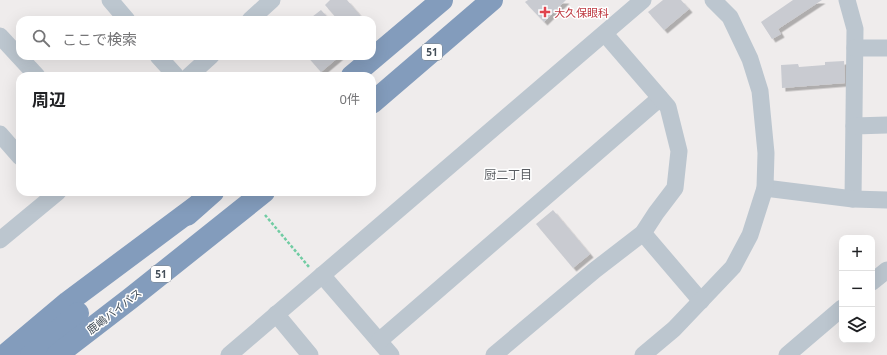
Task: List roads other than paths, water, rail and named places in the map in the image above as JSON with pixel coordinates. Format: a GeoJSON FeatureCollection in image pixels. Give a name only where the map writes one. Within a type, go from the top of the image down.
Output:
{"type":"FeatureCollection","features":[{"type":"Feature","properties":{"kind":"highway"},"geometry":{"type":"LineString","coordinates":[[376,56],[442,0]]}},
{"type":"Feature","properties":{"kind":"highway","name":"51"},"geometry":{"type":"LineString","coordinates":[[376,100],[492,0]]}},
{"type":"Feature","properties":{"kind":"highway"},"geometry":{"type":"LineString","coordinates":[[357,72],[371,60]]}},
{"type":"Feature","properties":{"kind":"highway","name":"51"},"geometry":{"type":"LineString","coordinates":[[80,355],[166,287],[263,196]]}},
{"type":"Feature","properties":{"kind":"highway","name":"鹿嶋バイパス"},"geometry":{"type":"LineString","coordinates":[[57,355],[263,196]]}},
{"type":"Feature","properties":{"kind":"highway","name":"51"},"geometry":{"type":"LineString","coordinates":[[5,355],[68,302],[206,198]]}},
{"type":"Feature","properties":{"kind":"highway","name":"鹿嶋バイパス"},"geometry":{"type":"LineString","coordinates":[[31,355],[206,198]]}},
{"type":"Feature","properties":{"kind":"street"},"geometry":{"type":"LineString","coordinates":[[110,0],[124,16]]}},
{"type":"Feature","properties":{"kind":"street"},"geometry":{"type":"LineString","coordinates":[[254,16],[272,0]]}},
{"type":"Feature","properties":{"kind":"street"},"geometry":{"type":"LineString","coordinates":[[229,355],[643,0]]}},
{"type":"Feature","properties":{"kind":"street"},"geometry":{"type":"LineString","coordinates":[[643,355],[674,329],[733,267],[750,235],[764,188],[766,153],[760,91],[750,59],[730,17],[713,0]]}},
{"type":"Feature","properties":{"kind":"street"},"geometry":{"type":"LineString","coordinates":[[847,0],[855,29],[853,199]]}},
{"type":"Feature","properties":{"kind":"street"},"geometry":{"type":"LineString","coordinates":[[494,355],[595,270],[643,233],[675,188],[679,151],[668,107],[605,34]]}},
{"type":"Feature","properties":{"kind":"street"},"geometry":{"type":"LineString","coordinates":[[0,36],[16,53]]}},
{"type":"Feature","properties":{"kind":"street"},"geometry":{"type":"LineString","coordinates":[[855,48],[887,48]]}},
{"type":"Feature","properties":{"kind":"street"},"geometry":{"type":"LineString","coordinates":[[22,60],[33,72]]}},
{"type":"Feature","properties":{"kind":"street"},"geometry":{"type":"LineString","coordinates":[[162,60],[172,72]]}},
{"type":"Feature","properties":{"kind":"street"},"geometry":{"type":"LineString","coordinates":[[193,72],[207,60]]}},
{"type":"Feature","properties":{"kind":"street"},"geometry":{"type":"LineString","coordinates":[[379,342],[660,98]]}},
{"type":"Feature","properties":{"kind":"street"},"geometry":{"type":"LineString","coordinates":[[854,126],[887,125]]}},
{"type":"Feature","properties":{"kind":"street"},"geometry":{"type":"LineString","coordinates":[[0,134],[16,152]]}},
{"type":"Feature","properties":{"kind":"street"},"geometry":{"type":"LineString","coordinates":[[764,188],[853,199],[887,200]]}},
{"type":"Feature","properties":{"kind":"street"},"geometry":{"type":"LineString","coordinates":[[0,240],[51,196]]}},
{"type":"Feature","properties":{"kind":"street"},"geometry":{"type":"LineString","coordinates":[[643,233],[701,301]]}},
{"type":"Feature","properties":{"kind":"street"},"geometry":{"type":"LineString","coordinates":[[875,280],[887,270]]}},
{"type":"Feature","properties":{"kind":"street"},"geometry":{"type":"LineString","coordinates":[[320,277],[391,355]]}},
{"type":"Feature","properties":{"kind":"street"},"geometry":{"type":"LineString","coordinates":[[786,355],[839,311]]}},
{"type":"Feature","properties":{"kind":"street"},"geometry":{"type":"LineString","coordinates":[[276,314],[310,355]]}},
{"type":"Feature","properties":{"kind":"place","name":"大久保眼科"},"geometry":{"type":"Point","coordinates":[545,12]}},
{"type":"Feature","properties":{"kind":"district","name":"厨二丁目"},"geometry":{"type":"Point","coordinates":[508,174]}}]}
